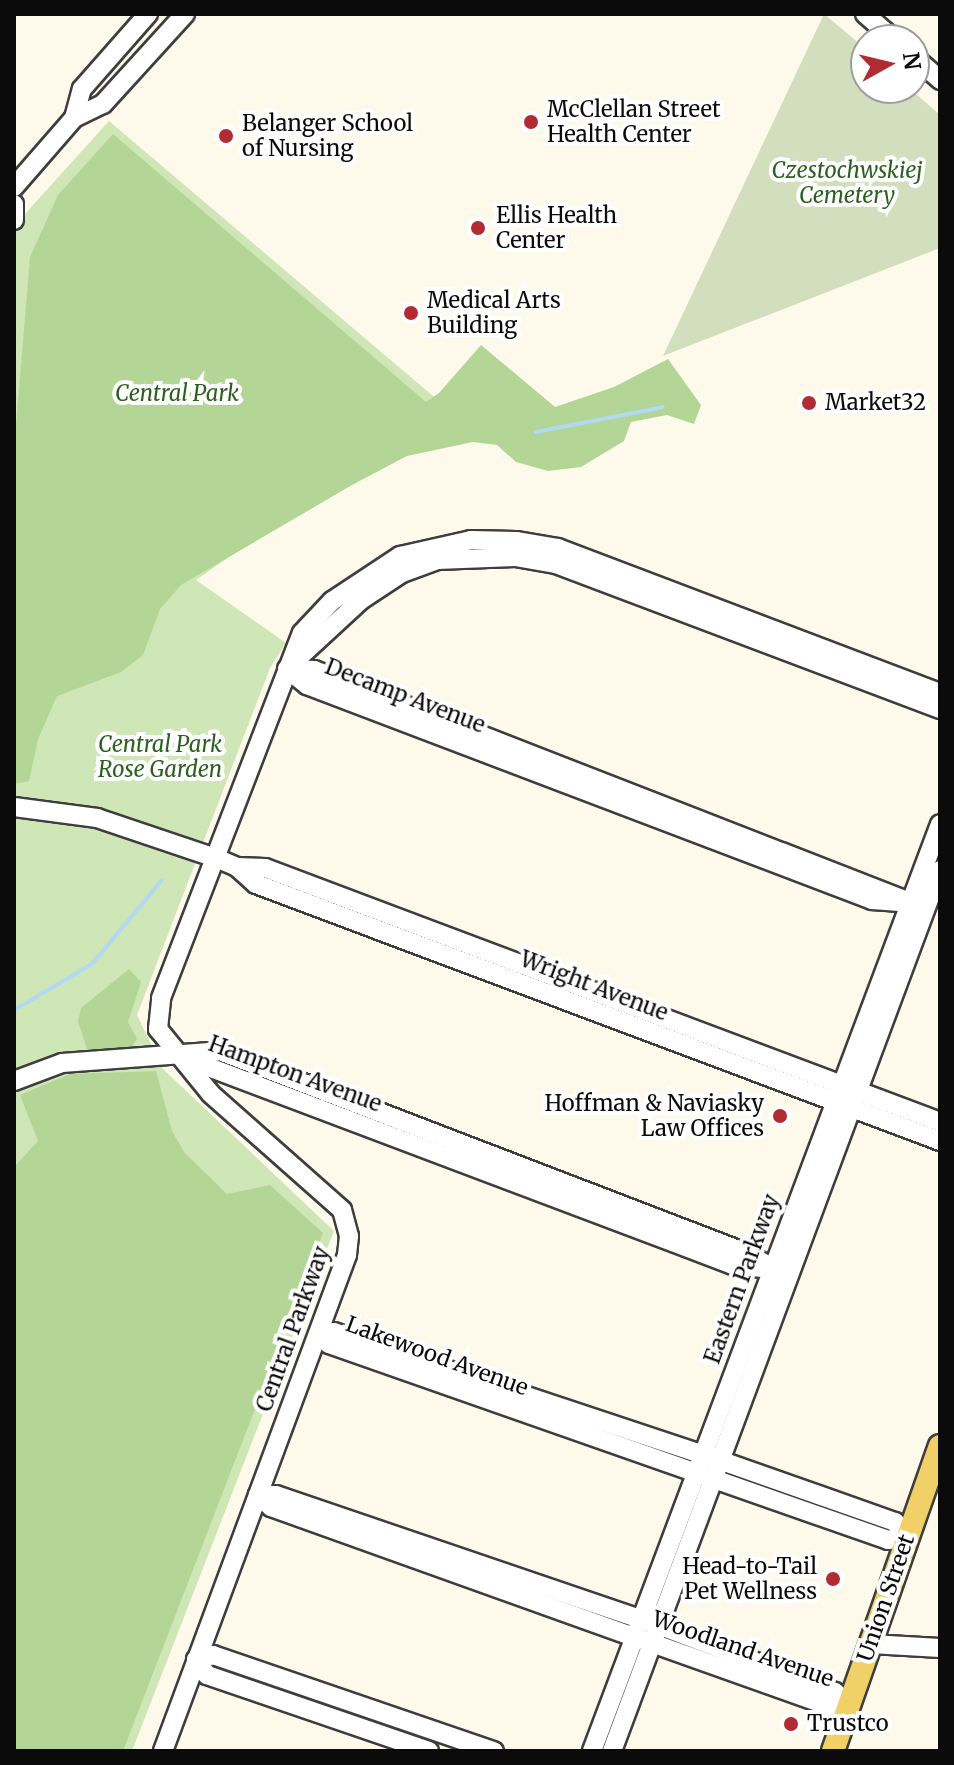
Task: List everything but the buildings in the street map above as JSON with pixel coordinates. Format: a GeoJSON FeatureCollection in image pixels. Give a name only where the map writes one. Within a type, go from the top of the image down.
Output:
{"type":"FeatureCollection","features":[{"type":"Feature","properties":{"kind":"main road","name":"Union Street"},"geometry":{"type":"LineString","coordinates":[[833,1751],[940,1446]]}},
{"type":"Feature","properties":{"kind":"street"},"geometry":{"type":"LineString","coordinates":[[74,118],[82,89],[148,14]]}},
{"type":"Feature","properties":{"kind":"street"},"geometry":{"type":"LineString","coordinates":[[14,187],[74,118],[103,104],[174,18]]}},
{"type":"Feature","properties":{"kind":"street"},"geometry":{"type":"LineString","coordinates":[[14,204],[14,220]]}},
{"type":"Feature","properties":{"kind":"street","name":"Central Parkway"},"geometry":{"type":"LineString","coordinates":[[163,1751],[347,1255],[349,1236],[342,1210],[211,1094],[158,1029],[161,998],[302,633],[332,601],[372,571],[428,548],[516,541],[558,548],[940,693]]}},
{"type":"Feature","properties":{"kind":"street","name":"Central Parkway"},"geometry":{"type":"LineString","coordinates":[[287,669],[330,626],[402,573],[437,560],[492,555],[556,564],[940,709]]}},
{"type":"Feature","properties":{"kind":"street","name":"Decamp Avenue"},"geometry":{"type":"LineString","coordinates":[[287,669],[314,670],[876,885],[918,905]]}},
{"type":"Feature","properties":{"kind":"street","name":"Wright Avenue"},"geometry":{"type":"LineString","coordinates":[[14,807],[97,818],[216,858],[237,867],[256,884],[846,1097],[940,1122]]}},
{"type":"Feature","properties":{"kind":"street","name":"Eastern Parkway"},"geometry":{"type":"LineString","coordinates":[[592,1751],[638,1629],[711,1458],[918,905],[940,824]]}},
{"type":"Feature","properties":{"kind":"street","name":"Eastern Parkway"},"geometry":{"type":"LineString","coordinates":[[918,905],[940,870]]}},
{"type":"Feature","properties":{"kind":"street"},"geometry":{"type":"LineString","coordinates":[[14,1081],[62,1063],[176,1054]]}},
{"type":"Feature","properties":{"kind":"street","name":"Hampton Avenue"},"geometry":{"type":"LineString","coordinates":[[176,1054],[733,1265],[779,1272]]}},
{"type":"Feature","properties":{"kind":"street","name":"Wright Avenue"},"geometry":{"type":"LineString","coordinates":[[846,1097],[940,1141]]}},
{"type":"Feature","properties":{"kind":"street","name":"Lakewood Avenue"},"geometry":{"type":"LineString","coordinates":[[319,1334],[334,1332],[711,1458],[888,1540],[907,1537]]}},
{"type":"Feature","properties":{"kind":"street","name":"Lakewood Avenue"},"geometry":{"type":"LineString","coordinates":[[319,1334],[329,1344],[704,1476],[812,1504]]}},
{"type":"Feature","properties":{"kind":"street","name":"Eastern Parkway"},"geometry":{"type":"LineString","coordinates":[[612,1751],[658,1635],[704,1476]]}},
{"type":"Feature","properties":{"kind":"street","name":"Woodland Avenue"},"geometry":{"type":"LineString","coordinates":[[258,1495],[271,1507],[658,1635],[829,1706],[849,1705]]}},
{"type":"Feature","properties":{"kind":"street"},"geometry":{"type":"LineString","coordinates":[[871,1644],[940,1648]]}},
{"type":"Feature","properties":{"kind":"street"},"geometry":{"type":"LineString","coordinates":[[429,1751],[207,1675],[196,1660],[213,1655],[494,1751]]}},
{"type":"Feature","properties":{"kind":"green space","name":"Czestochwskiej Cemetery"},"geometry":{"type":"Polygon","coordinates":[[[824,14],[850,36],[850,104],[927,104],[940,115],[940,248],[663,356],[824,14]]]}},
{"type":"Feature","properties":{"kind":"green space","name":"Central Park"},"geometry":{"type":"Polygon","coordinates":[[[109,121],[479,435],[402,454],[299,508],[196,580],[286,643],[270,668],[137,1015],[163,1069],[334,1231],[132,1751],[14,1751],[14,226],[109,121]]]}},
{"type":"Feature","properties":{"kind":"green space"},"geometry":{"type":"Polygon","coordinates":[[[113,134],[426,402],[439,393],[481,345],[555,407],[614,387],[668,359],[701,405],[694,424],[667,415],[631,422],[624,441],[581,467],[548,471],[516,462],[497,445],[473,442],[407,456],[352,485],[181,585],[160,609],[143,655],[121,672],[57,696],[38,739],[29,781],[14,784],[16,425],[30,257],[58,195],[113,134]]]}},
{"type":"Feature","properties":{"kind":"green space"},"geometry":{"type":"Polygon","coordinates":[[[129,969],[141,982],[128,1022],[137,1039],[129,1050],[87,1049],[78,1021],[81,1008],[129,969]]]}},
{"type":"Feature","properties":{"kind":"green space"},"geometry":{"type":"Polygon","coordinates":[[[156,1071],[172,1131],[184,1152],[227,1194],[270,1185],[323,1233],[123,1751],[14,1751],[14,1167],[38,1141],[20,1095],[70,1074],[156,1071]]]}},
{"type":"Feature","properties":{"kind":"waterway"},"geometry":{"type":"LineString","coordinates":[[536,432],[663,407]]}},
{"type":"Feature","properties":{"kind":"waterway"},"geometry":{"type":"LineString","coordinates":[[14,1010],[92,964],[162,880]]}},
{"type":"Feature","properties":{"kind":"place","name":"McClellan Street Health Center"},"geometry":{"type":"Point","coordinates":[531,122]}},
{"type":"Feature","properties":{"kind":"place","name":"Belanger School of Nursing"},"geometry":{"type":"Point","coordinates":[226,136]}},
{"type":"Feature","properties":{"kind":"place","name":"Ellis Health Center"},"geometry":{"type":"Point","coordinates":[478,228]}},
{"type":"Feature","properties":{"kind":"place","name":"Medical Arts Building"},"geometry":{"type":"Point","coordinates":[411,313]}},
{"type":"Feature","properties":{"kind":"place","name":"Market32"},"geometry":{"type":"Point","coordinates":[809,403]}},
{"type":"Feature","properties":{"kind":"place","name":"Hoffman & Naviasky Law Offices"},"geometry":{"type":"Point","coordinates":[780,1116]}},
{"type":"Feature","properties":{"kind":"place","name":"Head-to-Tail Pet Wellness"},"geometry":{"type":"Point","coordinates":[833,1579]}},
{"type":"Feature","properties":{"kind":"place","name":"Trustco"},"geometry":{"type":"Point","coordinates":[791,1724]}},
{"type":"Feature","properties":{"kind":"park label","name":"Central Park Rose Garden"},"geometry":{"type":"Point","coordinates":[160,756]}}]}
